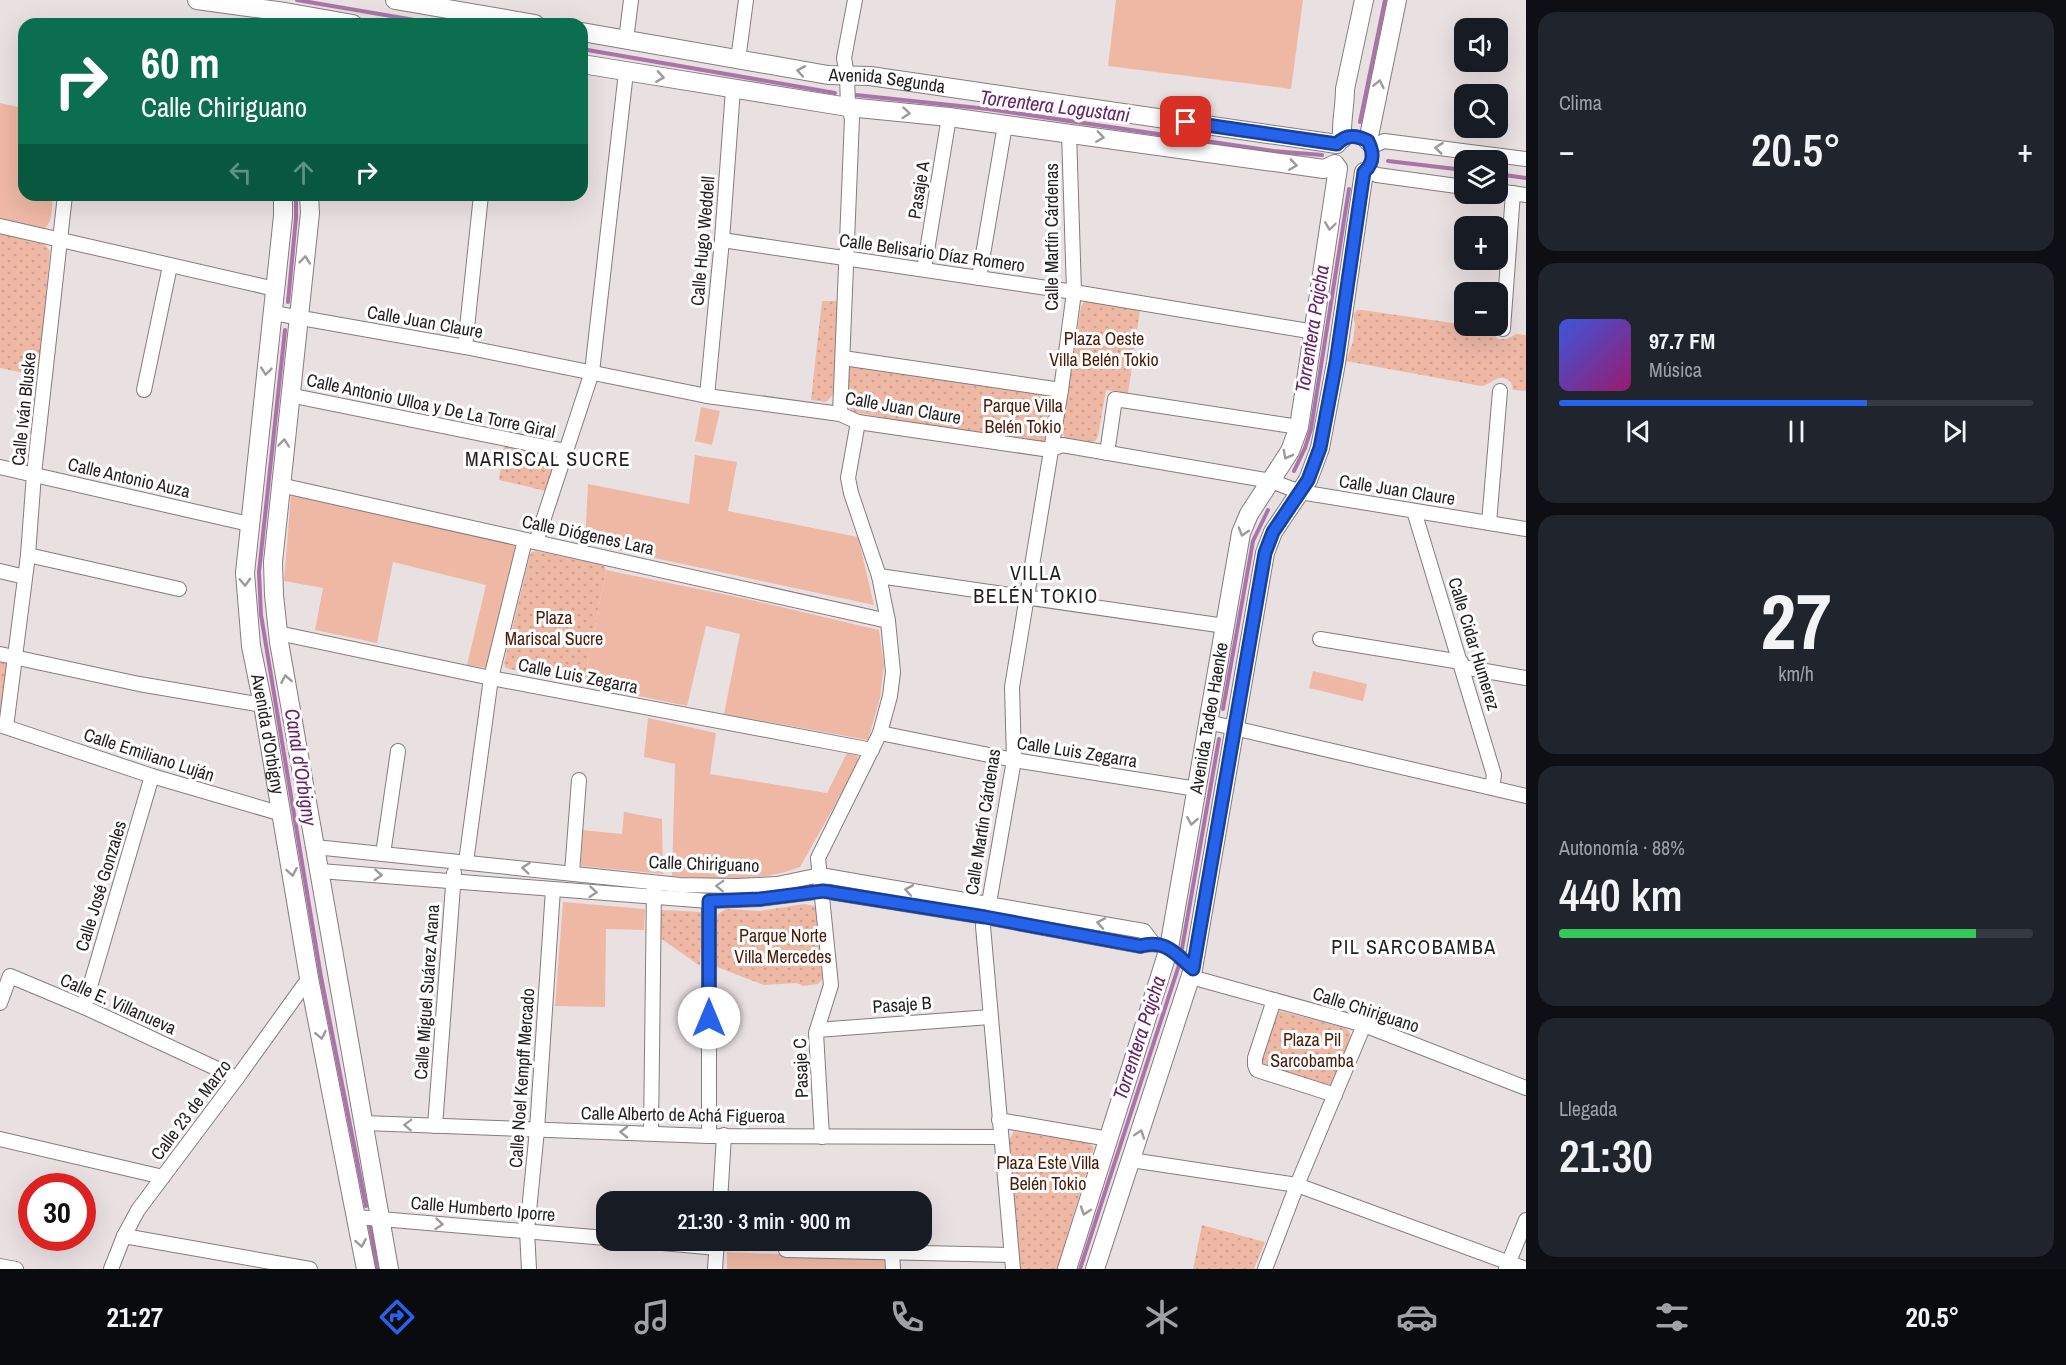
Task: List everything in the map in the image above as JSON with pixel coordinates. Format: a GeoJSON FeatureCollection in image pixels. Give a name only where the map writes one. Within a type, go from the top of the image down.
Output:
{"type":"FeatureCollection","features":[{"type":"Feature","properties":{"kind":"main road"},"geometry":{"type":"LineString","coordinates":[[197,0],[252,11],[286,12],[319,18]]}},
{"type":"Feature","properties":{"kind":"main road"},"geometry":{"type":"LineString","coordinates":[[395,0],[500,18]]}},
{"type":"Feature","properties":{"kind":"main road"},"geometry":{"type":"LineString","coordinates":[[1364,0],[1345,89],[1339,142],[1333,154],[1336,166],[1351,176],[1366,171],[1372,159],[1369,144],[1397,0]]}},
{"type":"Feature","properties":{"kind":"main road"},"geometry":{"type":"LineString","coordinates":[[1345,102],[1354,86],[1373,0]]}},
{"type":"Feature","properties":{"kind":"main road","name":"Avenida Segunda"},"geometry":{"type":"LineString","coordinates":[[588,33],[828,75],[847,75],[955,88],[1339,142]]}},
{"type":"Feature","properties":{"kind":"main road","name":"Avenida Segunda"},"geometry":{"type":"LineString","coordinates":[[588,65],[848,107],[1069,132],[1324,169],[1336,166]]}},
{"type":"Feature","properties":{"kind":"main road"},"geometry":{"type":"LineString","coordinates":[[1339,142],[1356,136],[1369,144]]}},
{"type":"Feature","properties":{"kind":"main road","name":"Avenida Tadeo Haenke"},"geometry":{"type":"LineString","coordinates":[[1067,1269],[1109,1139],[1178,959],[1197,789],[1241,533],[1249,513],[1290,451],[1299,426],[1315,332],[1336,166]]}},
{"type":"Feature","properties":{"kind":"main road","name":"Avenida Tadeo Haenke"},"geometry":{"type":"LineString","coordinates":[[1095,1269],[1131,1160],[1234,728],[1267,544],[1276,526],[1308,480],[1320,448],[1326,423],[1366,171]]}},
{"type":"Feature","properties":{"kind":"main road","name":"Avenida d'Orbigny"},"geometry":{"type":"LineString","coordinates":[[283,201],[249,524],[245,573],[246,606],[309,978],[366,1269]]}},
{"type":"Feature","properties":{"kind":"main road","name":"Avenida d'Orbigny"},"geometry":{"type":"LineString","coordinates":[[309,201],[310,213],[273,562],[278,633],[389,1269]]}},
{"type":"Feature","properties":{"kind":"street"},"geometry":{"type":"LineString","coordinates":[[626,40],[631,0]]}},
{"type":"Feature","properties":{"kind":"street"},"geometry":{"type":"LineString","coordinates":[[738,60],[746,0]]}},
{"type":"Feature","properties":{"kind":"street"},"geometry":{"type":"LineString","coordinates":[[840,414],[852,118],[848,107],[844,58],[855,0]]}},
{"type":"Feature","properties":{"kind":"street"},"geometry":{"type":"LineString","coordinates":[[461,861],[491,678],[531,541],[566,451],[592,372],[626,72]]}},
{"type":"Feature","properties":{"kind":"street","name":"Calle Hugo Weddell"},"geometry":{"type":"LineString","coordinates":[[707,396],[722,240],[733,88]]}},
{"type":"Feature","properties":{"kind":"street","name":"Pasaje A"},"geometry":{"type":"LineString","coordinates":[[924,269],[949,117]]}},
{"type":"Feature","properties":{"kind":"street"},"geometry":{"type":"LineString","coordinates":[[979,278],[1005,125]]}},
{"type":"Feature","properties":{"kind":"street","name":"Calle Martín Cárdenas"},"geometry":{"type":"LineString","coordinates":[[1012,1262],[983,926],[1014,760],[1012,687],[1061,390],[1074,292],[1069,132]]}},
{"type":"Feature","properties":{"kind":"street"},"geometry":{"type":"LineString","coordinates":[[1369,144],[1384,141],[1526,159]]}},
{"type":"Feature","properties":{"kind":"street"},"geometry":{"type":"LineString","coordinates":[[1366,171],[1377,175],[1454,186]]}},
{"type":"Feature","properties":{"kind":"street"},"geometry":{"type":"LineString","coordinates":[[1508,289],[1520,194]]}},
{"type":"Feature","properties":{"kind":"street","name":"Calle Iván Bluske"},"geometry":{"type":"LineString","coordinates":[[3,726],[15,657],[28,555],[34,474],[64,201]]}},
{"type":"Feature","properties":{"kind":"street"},"geometry":{"type":"LineString","coordinates":[[465,347],[480,201]]}},
{"type":"Feature","properties":{"kind":"street"},"geometry":{"type":"LineString","coordinates":[[0,226],[275,289]]}},
{"type":"Feature","properties":{"kind":"street","name":"Calle Belisario Díaz Romero"},"geometry":{"type":"LineString","coordinates":[[722,240],[1074,292],[1315,332]]}},
{"type":"Feature","properties":{"kind":"street"},"geometry":{"type":"LineString","coordinates":[[144,390],[170,266]]}},
{"type":"Feature","properties":{"kind":"street","name":"Calle Juan Claure"},"geometry":{"type":"LineString","coordinates":[[273,313],[465,347],[707,396],[840,414],[858,422],[1050,450],[1062,445],[1271,481],[1299,492],[1526,529]]}},
{"type":"Feature","properties":{"kind":"street"},"geometry":{"type":"LineString","coordinates":[[843,358],[1061,390]]}},
{"type":"Feature","properties":{"kind":"street"},"geometry":{"type":"LineString","coordinates":[[1489,523],[1500,391]]}},
{"type":"Feature","properties":{"kind":"street","name":"Calle Antonio Ulloa y De La Torre Giral"},"geometry":{"type":"LineString","coordinates":[[289,395],[566,451]]}},
{"type":"Feature","properties":{"kind":"street"},"geometry":{"type":"LineString","coordinates":[[1107,453],[1115,399],[1299,426]]}},
{"type":"Feature","properties":{"kind":"street","name":"Pasaje C"},"geometry":{"type":"LineString","coordinates":[[822,1137],[817,1030],[831,986],[818,858],[880,733],[890,696],[893,672],[888,621],[879,576],[850,492],[848,478],[858,422]]}},
{"type":"Feature","properties":{"kind":"street","name":"Calle Antonio Auza"},"geometry":{"type":"LineString","coordinates":[[0,467],[249,524]]}},
{"type":"Feature","properties":{"kind":"street","name":"Calle Diógenes Lara"},"geometry":{"type":"LineString","coordinates":[[280,485],[888,621]]}},
{"type":"Feature","properties":{"kind":"street","name":"Calle Cidar Humerez"},"geometry":{"type":"LineString","coordinates":[[1414,511],[1494,775],[1492,788]]}},
{"type":"Feature","properties":{"kind":"street"},"geometry":{"type":"LineString","coordinates":[[28,555],[179,589]]}},
{"type":"Feature","properties":{"kind":"street"},"geometry":{"type":"LineString","coordinates":[[0,572],[25,576]]}},
{"type":"Feature","properties":{"kind":"street"},"geometry":{"type":"LineString","coordinates":[[879,576],[1224,626]]}},
{"type":"Feature","properties":{"kind":"street","name":"Calle Luis Zegarra"},"geometry":{"type":"LineString","coordinates":[[278,633],[491,678],[872,750]]}},
{"type":"Feature","properties":{"kind":"street"},"geometry":{"type":"LineString","coordinates":[[1320,639],[1462,664],[1526,678]]}},
{"type":"Feature","properties":{"kind":"street"},"geometry":{"type":"LineString","coordinates":[[0,654],[139,684],[263,705]]}},
{"type":"Feature","properties":{"kind":"street"},"geometry":{"type":"LineString","coordinates":[[1208,722],[1526,796]]}},
{"type":"Feature","properties":{"kind":"street","name":"Calle Emiliano Luján"},"geometry":{"type":"LineString","coordinates":[[3,726],[152,776],[282,814]]}},
{"type":"Feature","properties":{"kind":"street","name":"Calle Luis Zegarra"},"geometry":{"type":"LineString","coordinates":[[880,733],[1014,760],[1197,789]]}},
{"type":"Feature","properties":{"kind":"street"},"geometry":{"type":"LineString","coordinates":[[383,854],[398,752]]}},
{"type":"Feature","properties":{"kind":"street","name":"Calle José Gonzales"},"geometry":{"type":"LineString","coordinates":[[84,1007],[152,776]]}},
{"type":"Feature","properties":{"kind":"street"},"geometry":{"type":"LineString","coordinates":[[572,873],[579,780]]}},
{"type":"Feature","properties":{"kind":"street","name":"Calle Chiriguano"},"geometry":{"type":"LineString","coordinates":[[315,848],[680,885],[777,885],[820,875],[987,910]]}},
{"type":"Feature","properties":{"kind":"street","name":"Calle Miguel Suárez Arana"},"geometry":{"type":"LineString","coordinates":[[435,1126],[454,881],[461,861]]}},
{"type":"Feature","properties":{"kind":"street","name":"Calle Chiriguano"},"geometry":{"type":"LineString","coordinates":[[320,871],[709,901],[760,899],[823,891],[1144,931],[1178,959],[1274,1000],[1364,1026],[1526,1088]]}},
{"type":"Feature","properties":{"kind":"street"},"geometry":{"type":"LineString","coordinates":[[651,1133],[654,881]]}},
{"type":"Feature","properties":{"kind":"street","name":"Calle Noel Kempff Mercado"},"geometry":{"type":"LineString","coordinates":[[529,1269],[527,1231],[537,1130],[554,889]]}},
{"type":"Feature","properties":{"kind":"street"},"geometry":{"type":"LineString","coordinates":[[709,901],[709,1136]]}},
{"type":"Feature","properties":{"kind":"street","name":"Calle E. Villanueva"},"geometry":{"type":"LineString","coordinates":[[0,1003],[10,976],[84,1007],[237,1078]]}},
{"type":"Feature","properties":{"kind":"street","name":"Calle 23 de Marzo"},"geometry":{"type":"LineString","coordinates":[[111,1269],[124,1236],[138,1210],[309,978]]}},
{"type":"Feature","properties":{"kind":"street"},"geometry":{"type":"LineString","coordinates":[[1274,1000],[1256,1058],[1257,1070],[1335,1095]]}},
{"type":"Feature","properties":{"kind":"street","name":"Pasaje B"},"geometry":{"type":"LineString","coordinates":[[817,1030],[990,1017]]}},
{"type":"Feature","properties":{"kind":"street"},"geometry":{"type":"LineString","coordinates":[[1265,1269],[1297,1185],[1364,1026]]}},
{"type":"Feature","properties":{"kind":"street"},"geometry":{"type":"LineString","coordinates":[[999,1120],[1109,1139]]}},
{"type":"Feature","properties":{"kind":"street","name":"Calle Alberto de Achá Figueroa"},"geometry":{"type":"LineString","coordinates":[[364,1123],[709,1136],[1001,1137]]}},
{"type":"Feature","properties":{"kind":"street"},"geometry":{"type":"LineString","coordinates":[[721,1191],[724,1135]]}},
{"type":"Feature","properties":{"kind":"street"},"geometry":{"type":"LineString","coordinates":[[0,1139],[163,1177]]}},
{"type":"Feature","properties":{"kind":"street"},"geometry":{"type":"LineString","coordinates":[[1131,1160],[1297,1185],[1507,1266],[1526,1269]]}},
{"type":"Feature","properties":{"kind":"street","name":"Calle Humberto Iporre"},"geometry":{"type":"LineString","coordinates":[[357,1217],[596,1237]]}},
{"type":"Feature","properties":{"kind":"street"},"geometry":{"type":"LineString","coordinates":[[1507,1266],[1526,1220]]}},
{"type":"Feature","properties":{"kind":"street"},"geometry":{"type":"LineString","coordinates":[[124,1236],[256,1264],[310,1269]]}},
{"type":"Feature","properties":{"kind":"street"},"geometry":{"type":"LineString","coordinates":[[716,1269],[717,1251]]}},
{"type":"Feature","properties":{"kind":"street"},"geometry":{"type":"LineString","coordinates":[[821,1251],[892,1253],[1012,1262]]}},
{"type":"Feature","properties":{"kind":"street"},"geometry":{"type":"LineString","coordinates":[[892,1253],[893,1269]]}},
{"type":"Feature","properties":{"kind":"street"},"geometry":{"type":"LineString","coordinates":[[0,1266],[16,1269]]}},
{"type":"Feature","properties":{"kind":"green space"},"geometry":{"type":"Polygon","coordinates":[[[1116,0],[1303,0],[1291,89],[1108,66],[1116,0]]]}},
{"type":"Feature","properties":{"kind":"green space"},"geometry":{"type":"Polygon","coordinates":[[[0,103],[18,107],[18,201],[52,201],[49,223],[43,229],[0,220],[0,103]]]}},
{"type":"Feature","properties":{"kind":"green space"},"geometry":{"type":"Polygon","coordinates":[[[0,233],[43,242],[50,251],[39,376],[0,368],[0,233]]]}},
{"type":"Feature","properties":{"kind":"green space"},"geometry":{"type":"Polygon","coordinates":[[[822,301],[839,301],[835,393],[826,402],[811,400],[822,301]]]}},
{"type":"Feature","properties":{"kind":"green space","name":"Plaza Oeste Villa Belén Tokio"},"geometry":{"type":"Polygon","coordinates":[[[1090,301],[1140,310],[1128,393],[1106,390],[1098,436],[1093,442],[1065,438],[1062,433],[1081,306],[1090,301]]]}},
{"type":"Feature","properties":{"kind":"green space"},"geometry":{"type":"Polygon","coordinates":[[[1357,310],[1362,310],[1454,323],[1454,336],[1495,336],[1498,339],[1507,339],[1516,334],[1526,335],[1526,391],[1513,390],[1511,382],[1503,378],[1481,386],[1346,361],[1353,342],[1355,324],[1353,315],[1357,310]]]}},
{"type":"Feature","properties":{"kind":"green space","name":"Parque Villa Belén Tokio"},"geometry":{"type":"Polygon","coordinates":[[[851,366],[1052,395],[1054,397],[1046,438],[1044,443],[1039,445],[852,412],[847,403],[848,368],[851,366]]]}},
{"type":"Feature","properties":{"kind":"green space"},"geometry":{"type":"Polygon","coordinates":[[[701,407],[720,411],[712,445],[695,441],[701,407]]]}},
{"type":"Feature","properties":{"kind":"green space"},"geometry":{"type":"Polygon","coordinates":[[[504,446],[559,457],[546,491],[499,480],[504,446]]]}},
{"type":"Feature","properties":{"kind":"green space"},"geometry":{"type":"Polygon","coordinates":[[[695,455],[737,462],[728,511],[858,537],[874,605],[585,543],[588,484],[689,504],[695,455]]]}},
{"type":"Feature","properties":{"kind":"green space"},"geometry":{"type":"Polygon","coordinates":[[[291,495],[518,545],[488,668],[467,665],[486,585],[393,562],[377,643],[315,630],[323,588],[284,581],[291,495]]]}},
{"type":"Feature","properties":{"kind":"green space","name":"Plaza Mariscal Sucre"},"geometry":{"type":"Polygon","coordinates":[[[536,551],[598,564],[604,566],[606,570],[585,677],[579,682],[505,667],[504,663],[530,555],[536,551]]]}},
{"type":"Feature","properties":{"kind":"green space"},"geometry":{"type":"Polygon","coordinates":[[[606,570],[747,599],[879,630],[884,665],[880,698],[868,740],[724,714],[740,634],[706,626],[687,706],[591,686],[585,677],[606,570]]]}},
{"type":"Feature","properties":{"kind":"green space"},"geometry":{"type":"Polygon","coordinates":[[[0,658],[9,659],[0,712],[0,658]]]}},
{"type":"Feature","properties":{"kind":"green space"},"geometry":{"type":"Polygon","coordinates":[[[1313,671],[1367,684],[1363,701],[1309,688],[1313,671]]]}},
{"type":"Feature","properties":{"kind":"green space"},"geometry":{"type":"Polygon","coordinates":[[[648,718],[716,733],[710,774],[827,793],[847,753],[858,756],[858,764],[800,867],[753,878],[672,876],[675,764],[644,757],[648,718]]]}},
{"type":"Feature","properties":{"kind":"green space"},"geometry":{"type":"Polygon","coordinates":[[[624,812],[662,819],[663,874],[581,866],[582,830],[622,834],[624,812]]]}},
{"type":"Feature","properties":{"kind":"green space"},"geometry":{"type":"Polygon","coordinates":[[[563,902],[645,909],[644,930],[606,929],[605,1007],[555,1006],[563,902]]]}},
{"type":"Feature","properties":{"kind":"green space","name":"Parque Norte Villa Mercedes"},"geometry":{"type":"Polygon","coordinates":[[[804,904],[814,906],[820,913],[824,977],[818,984],[764,985],[717,967],[715,922],[718,914],[726,909],[760,911],[804,904]]]}},
{"type":"Feature","properties":{"kind":"green space","name":"Parque Norte Villa Mercedes"},"geometry":{"type":"Polygon","coordinates":[[[659,910],[702,912],[700,966],[659,937],[659,910]]]}},
{"type":"Feature","properties":{"kind":"green space","name":"Plaza Pil Sarcobamba"},"geometry":{"type":"Polygon","coordinates":[[[1276,1011],[1345,1028],[1349,1031],[1351,1036],[1332,1084],[1328,1087],[1259,1064],[1276,1011]]]}},
{"type":"Feature","properties":{"kind":"green space","name":"Plaza Este Villa Belén Tokio"},"geometry":{"type":"Polygon","coordinates":[[[1014,1131],[1089,1143],[1094,1148],[1057,1269],[1019,1269],[1009,1147],[1009,1140],[1014,1131]]]}},
{"type":"Feature","properties":{"kind":"green space"},"geometry":{"type":"Polygon","coordinates":[[[1202,1225],[1265,1242],[1254,1269],[1193,1269],[1202,1225]]]}},
{"type":"Feature","properties":{"kind":"green space"},"geometry":{"type":"Polygon","coordinates":[[[727,1252],[886,1259],[887,1269],[727,1269],[727,1252]]]}},
{"type":"Feature","properties":{"kind":"waterway","name":"Torrentera Logustani"},"geometry":{"type":"LineString","coordinates":[[297,0],[403,18]]}},
{"type":"Feature","properties":{"kind":"waterway","name":"Torrentera Pajcha"},"geometry":{"type":"LineString","coordinates":[[1360,122],[1385,0]]}},
{"type":"Feature","properties":{"kind":"waterway","name":"Torrentera Logustani"},"geometry":{"type":"LineString","coordinates":[[588,50],[835,93]]}},
{"type":"Feature","properties":{"kind":"waterway","name":"Torrentera Logustani"},"geometry":{"type":"LineString","coordinates":[[856,95],[988,109],[1273,151],[1322,155]]}},
{"type":"Feature","properties":{"kind":"waterway","name":"Torrentera Logustani"},"geometry":{"type":"LineString","coordinates":[[1388,161],[1454,169]]}},
{"type":"Feature","properties":{"kind":"waterway","name":"Torrentera Logustani"},"geometry":{"type":"LineString","coordinates":[[1508,176],[1526,178]]}},
{"type":"Feature","properties":{"kind":"waterway","name":"Torrentera Pajcha"},"geometry":{"type":"LineString","coordinates":[[1294,471],[1311,429],[1349,189]]}},
{"type":"Feature","properties":{"kind":"waterway","name":"Canal d'Orbigny"},"geometry":{"type":"LineString","coordinates":[[288,302],[296,201]]}},
{"type":"Feature","properties":{"kind":"waterway","name":"Canal d'Orbigny"},"geometry":{"type":"LineString","coordinates":[[285,330],[259,572],[261,615],[321,977],[366,1206]]}},
{"type":"Feature","properties":{"kind":"waterway","name":"Torrentera Pajcha"},"geometry":{"type":"LineString","coordinates":[[1223,709],[1253,541],[1268,510]]}},
{"type":"Feature","properties":{"kind":"waterway","name":"Torrentera Pajcha"},"geometry":{"type":"LineString","coordinates":[[1181,954],[1219,739]]}},
{"type":"Feature","properties":{"kind":"waterway","name":"Torrentera Pajcha"},"geometry":{"type":"LineString","coordinates":[[1080,1269],[1180,962]]}},
{"type":"Feature","properties":{"kind":"waterway","name":"Canal d'Orbigny"},"geometry":{"type":"LineString","coordinates":[[370,1226],[377,1269]]}},
{"type":"Feature","properties":{"kind":"district","name":"MARISCAL SUCRE"},"geometry":{"type":"Point","coordinates":[548,459]}},
{"type":"Feature","properties":{"kind":"district","name":"VILLA BELÉN TOKIO"},"geometry":{"type":"Point","coordinates":[1036,584]}},
{"type":"Feature","properties":{"kind":"district","name":"PIL SARCOBAMBA"},"geometry":{"type":"Point","coordinates":[1414,947]}},
{"type":"Feature","properties":{"kind":"route"},"geometry":{"type":"LineString","coordinates":[[709,1018],[709,901],[760,899],[823,891],[985,917],[1140,946],[1153,943],[1169,948],[1193,969],[1265,553],[1273,532],[1308,480],[1320,448],[1336,363],[1364,172],[1371,163],[1373,155],[1368,141],[1356,136],[1346,137],[1337,144],[1186,122]]}}]}
